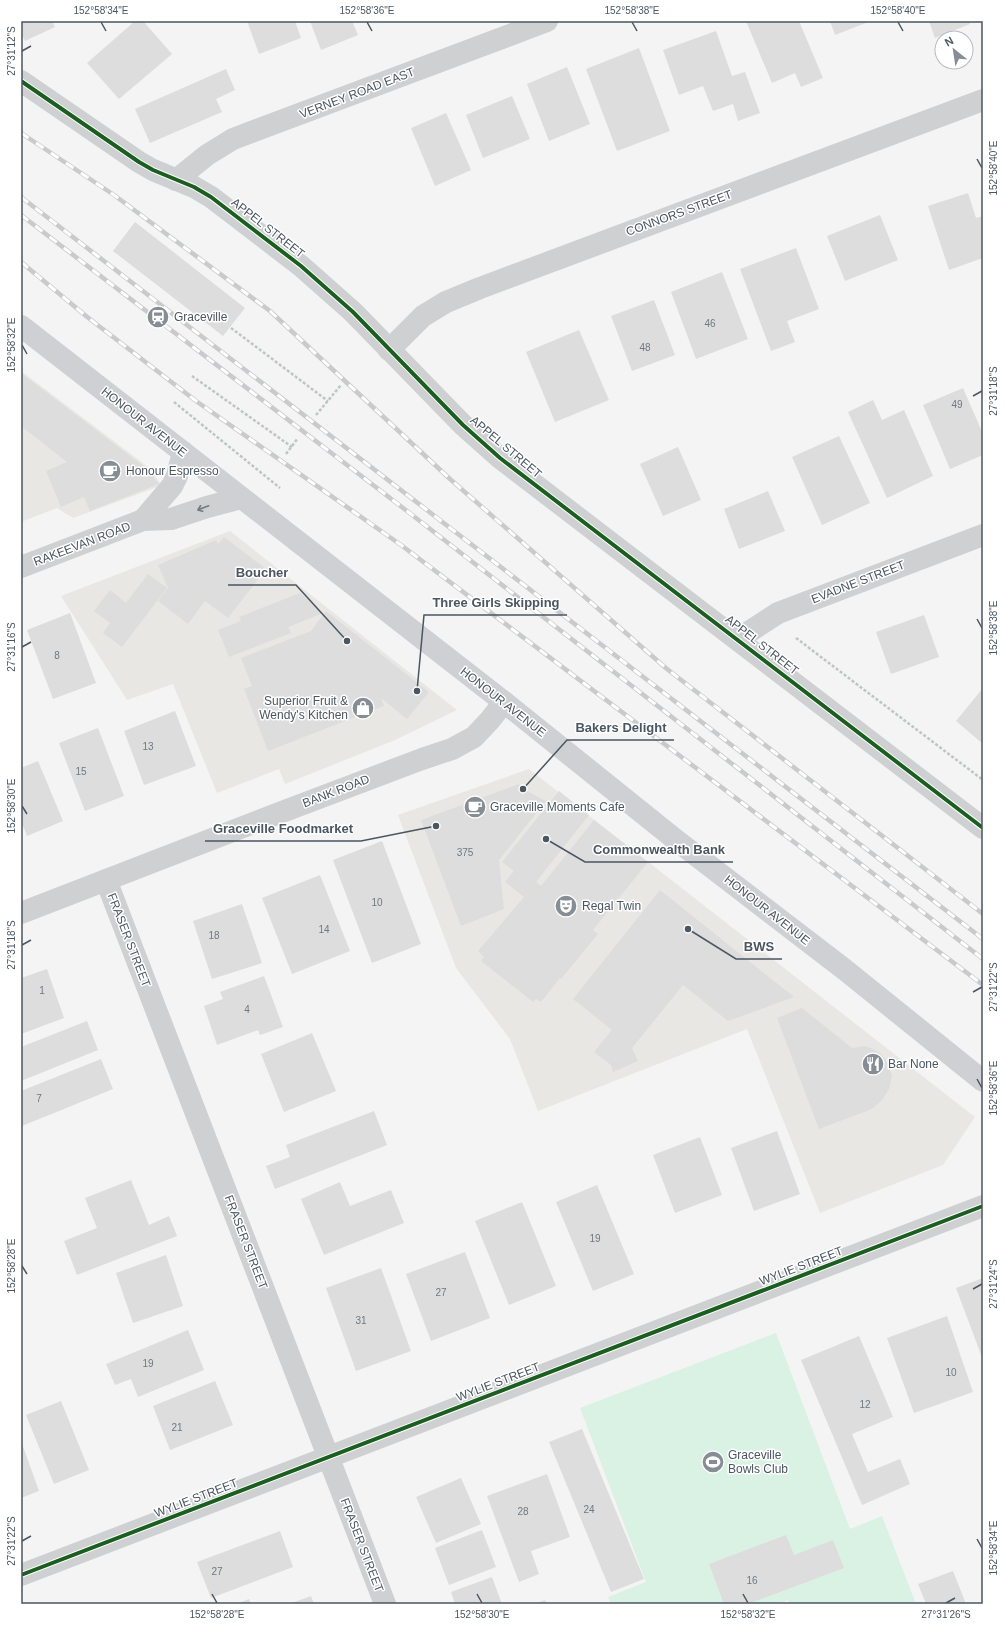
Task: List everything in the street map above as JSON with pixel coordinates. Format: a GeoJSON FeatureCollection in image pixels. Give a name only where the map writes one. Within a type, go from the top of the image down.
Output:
{"type":"FeatureCollection","features":[{"type":"Feature","properties":{"kind":"main road","name":"HONOUR AVENUE"},"geometry":{"type":"LineString","coordinates":[[21,326],[504,702],[676,840],[844,969],[983,1081]]}},
{"type":"Feature","properties":{"kind":"street","name":"VERNEY ROAD EAST"},"geometry":{"type":"LineString","coordinates":[[176,180],[207,155],[234,139],[547,21]]}},
{"type":"Feature","properties":{"kind":"street","name":"APPEL STREET"},"geometry":{"type":"LineString","coordinates":[[21,81],[139,162],[194,187],[211,197],[301,266],[353,312],[463,425],[500,458],[983,828]]}},
{"type":"Feature","properties":{"kind":"street","name":"CONNORS STREET"},"geometry":{"type":"LineString","coordinates":[[389,350],[423,316],[446,302],[983,100]]}},
{"type":"Feature","properties":{"kind":"street","name":"RAKEEVAN ROAD"},"geometry":{"type":"LineString","coordinates":[[143,520],[172,486],[177,476],[183,452]]}},
{"type":"Feature","properties":{"kind":"street","name":"RAKEEVAN ROAD"},"geometry":{"type":"LineString","coordinates":[[21,567],[143,520],[171,519],[208,506],[241,498]]}},
{"type":"Feature","properties":{"kind":"street","name":"EVADNE STREET"},"geometry":{"type":"LineString","coordinates":[[738,639],[778,613],[983,535]]}},
{"type":"Feature","properties":{"kind":"street","name":"BANK ROAD"},"geometry":{"type":"LineString","coordinates":[[21,913],[459,746],[474,737],[483,729],[504,702]]}},
{"type":"Feature","properties":{"kind":"street","name":"FRASER STREET"},"geometry":{"type":"LineString","coordinates":[[106,880],[385,1604]]}},
{"type":"Feature","properties":{"kind":"street","name":"WYLIE STREET"},"geometry":{"type":"LineString","coordinates":[[21,1575],[983,1206]]}},
{"type":"Feature","properties":{"kind":"path"},"geometry":{"type":"LineString","coordinates":[[231,328],[328,401]]}},
{"type":"Feature","properties":{"kind":"path"},"geometry":{"type":"LineString","coordinates":[[192,376],[292,447]]}},
{"type":"Feature","properties":{"kind":"path"},"geometry":{"type":"LineString","coordinates":[[316,415],[341,385]]}},
{"type":"Feature","properties":{"kind":"path"},"geometry":{"type":"LineString","coordinates":[[174,402],[280,488]]}},
{"type":"Feature","properties":{"kind":"path"},"geometry":{"type":"LineString","coordinates":[[286,454],[298,438]]}},
{"type":"Feature","properties":{"kind":"path"},"geometry":{"type":"LineString","coordinates":[[796,638],[983,780]]}},
{"type":"Feature","properties":{"kind":"shaded area"},"geometry":{"type":"Polygon","coordinates":[[[21,371],[148,467],[161,484],[160,486],[73,518],[57,508],[21,522],[21,371]]]}},
{"type":"Feature","properties":{"kind":"shaded area"},"geometry":{"type":"Polygon","coordinates":[[[230,531],[457,710],[395,740],[285,784],[279,769],[217,793],[173,684],[127,700],[61,596],[230,531]]]}},
{"type":"Feature","properties":{"kind":"shaded area"},"geometry":{"type":"Polygon","coordinates":[[[529,769],[975,1117],[943,1165],[820,1213],[747,1029],[538,1111],[510,1039],[456,968],[398,815],[529,769]]]}},
{"type":"Feature","properties":{"kind":"green space","name":"Graceville Bowls Club"},"geometry":{"type":"Polygon","coordinates":[[[776,1333],[850,1529],[882,1516],[916,1604],[790,1604],[788,1600],[778,1604],[611,1604],[608,1597],[646,1582],[580,1408],[776,1333]]]}},
{"type":"Feature","properties":{"kind":"building"},"geometry":{"type":"Polygon","coordinates":[[[21,21],[52,21],[55,27],[25,41],[21,33],[21,21]]]}},
{"type":"Feature","properties":{"kind":"building"},"geometry":{"type":"Polygon","coordinates":[[[135,21],[143,21],[172,54],[119,99],[87,63],[135,21]]]}},
{"type":"Feature","properties":{"kind":"building"},"geometry":{"type":"Polygon","coordinates":[[[247,21],[295,21],[301,38],[259,54],[247,21]]]}},
{"type":"Feature","properties":{"kind":"building"},"geometry":{"type":"Polygon","coordinates":[[[310,21],[352,21],[358,35],[321,50],[310,21]]]}},
{"type":"Feature","properties":{"kind":"building"},"geometry":{"type":"Polygon","coordinates":[[[746,21],[799,21],[823,78],[801,87],[795,73],[772,83],[746,21]]]}},
{"type":"Feature","properties":{"kind":"building"},"geometry":{"type":"Polygon","coordinates":[[[830,21],[871,21],[835,35],[830,21]]]}},
{"type":"Feature","properties":{"kind":"building"},"geometry":{"type":"Polygon","coordinates":[[[929,21],[969,21],[970,24],[955,30],[934,30],[934,35],[929,21]]]}},
{"type":"Feature","properties":{"kind":"building"},"geometry":{"type":"Polygon","coordinates":[[[716,31],[732,76],[745,72],[760,113],[738,121],[733,104],[713,111],[703,86],[679,95],[663,50],[716,31]]]}},
{"type":"Feature","properties":{"kind":"building"},"geometry":{"type":"Polygon","coordinates":[[[639,48],[670,131],[617,151],[586,69],[639,48]]]}},
{"type":"Feature","properties":{"kind":"building"},"geometry":{"type":"Polygon","coordinates":[[[567,67],[590,124],[549,141],[527,84],[567,67]]]}},
{"type":"Feature","properties":{"kind":"building"},"geometry":{"type":"Polygon","coordinates":[[[226,69],[235,90],[216,99],[222,112],[150,143],[135,109],[226,69]]]}},
{"type":"Feature","properties":{"kind":"building"},"geometry":{"type":"Polygon","coordinates":[[[512,96],[530,139],[483,158],[466,115],[512,96]]]}},
{"type":"Feature","properties":{"kind":"building"},"geometry":{"type":"Polygon","coordinates":[[[446,113],[471,170],[435,186],[411,128],[446,113]]]}},
{"type":"Feature","properties":{"kind":"building"},"geometry":{"type":"Polygon","coordinates":[[[968,193],[976,218],[983,216],[983,258],[949,270],[928,206],[968,193]]]}},
{"type":"Feature","properties":{"kind":"building"},"geometry":{"type":"Polygon","coordinates":[[[880,215],[898,260],[845,281],[827,236],[880,215]]]}},
{"type":"Feature","properties":{"kind":"building"},"geometry":{"type":"Polygon","coordinates":[[[135,222],[245,308],[223,336],[113,251],[135,222]]]}},
{"type":"Feature","properties":{"kind":"building"},"geometry":{"type":"Polygon","coordinates":[[[796,248],[819,309],[787,321],[795,342],[771,351],[740,269],[796,248]]]}},
{"type":"Feature","properties":{"kind":"building"},"geometry":{"type":"Polygon","coordinates":[[[722,272],[748,339],[696,359],[671,292],[722,272]]]}},
{"type":"Feature","properties":{"kind":"building"},"geometry":{"type":"Polygon","coordinates":[[[654,300],[675,355],[632,371],[611,316],[654,300]]]}},
{"type":"Feature","properties":{"kind":"building"},"geometry":{"type":"Polygon","coordinates":[[[579,330],[609,400],[555,422],[526,352],[579,330]]]}},
{"type":"Feature","properties":{"kind":"building"},"geometry":{"type":"Polygon","coordinates":[[[21,373],[146,468],[159,484],[90,511],[84,497],[61,507],[46,471],[67,462],[21,426],[21,373]]]}},
{"type":"Feature","properties":{"kind":"building"},"geometry":{"type":"Polygon","coordinates":[[[963,388],[983,434],[983,455],[950,469],[923,405],[963,388]]]}},
{"type":"Feature","properties":{"kind":"building"},"geometry":{"type":"Polygon","coordinates":[[[873,400],[882,420],[904,410],[933,476],[887,498],[848,412],[873,400]]]}},
{"type":"Feature","properties":{"kind":"building"},"geometry":{"type":"Polygon","coordinates":[[[839,436],[870,503],[822,525],[792,457],[839,436]]]}},
{"type":"Feature","properties":{"kind":"building"},"geometry":{"type":"Polygon","coordinates":[[[678,447],[701,500],[663,516],[640,464],[678,447]]]}},
{"type":"Feature","properties":{"kind":"building"},"geometry":{"type":"Polygon","coordinates":[[[768,491],[785,531],[739,549],[724,509],[768,491]]]}},
{"type":"Feature","properties":{"kind":"building"},"geometry":{"type":"Polygon","coordinates":[[[224,537],[266,569],[228,618],[205,601],[188,624],[158,601],[168,588],[158,565],[216,540],[218,544],[224,537]]]}},
{"type":"Feature","properties":{"kind":"building"},"geometry":{"type":"Polygon","coordinates":[[[148,574],[167,588],[122,647],[103,633],[110,623],[94,611],[110,590],[126,603],[148,574]]]}},
{"type":"Feature","properties":{"kind":"building"},"geometry":{"type":"Polygon","coordinates":[[[300,593],[323,613],[288,627],[291,633],[229,657],[218,630],[241,621],[239,617],[300,593]]]}},
{"type":"Feature","properties":{"kind":"building"},"geometry":{"type":"Polygon","coordinates":[[[326,611],[429,692],[407,719],[381,698],[384,706],[268,751],[244,689],[252,686],[241,658],[311,631],[326,611]]]}},
{"type":"Feature","properties":{"kind":"building"},"geometry":{"type":"Polygon","coordinates":[[[70,613],[96,683],[53,699],[27,630],[70,613]]]}},
{"type":"Feature","properties":{"kind":"building"},"geometry":{"type":"Polygon","coordinates":[[[924,615],[939,657],[891,674],[876,632],[924,615]]]}},
{"type":"Feature","properties":{"kind":"building"},"geometry":{"type":"Polygon","coordinates":[[[983,688],[983,744],[956,721],[983,688]]]}},
{"type":"Feature","properties":{"kind":"building"},"geometry":{"type":"Polygon","coordinates":[[[175,711],[196,766],[144,785],[124,731],[175,711]]]}},
{"type":"Feature","properties":{"kind":"building"},"geometry":{"type":"Polygon","coordinates":[[[98,728],[124,796],[85,811],[59,743],[98,728]]]}},
{"type":"Feature","properties":{"kind":"building"},"geometry":{"type":"Polygon","coordinates":[[[38,761],[63,821],[27,836],[21,821],[21,768],[38,761]]]}},
{"type":"Feature","properties":{"kind":"building"},"geometry":{"type":"Polygon","coordinates":[[[519,784],[521,788],[546,801],[499,860],[504,909],[461,926],[421,820],[519,784]]]}},
{"type":"Feature","properties":{"kind":"building"},"geometry":{"type":"Polygon","coordinates":[[[559,791],[589,815],[536,882],[541,886],[594,820],[648,862],[593,930],[598,934],[541,1002],[536,999],[533,1002],[481,961],[484,957],[478,951],[524,897],[505,882],[514,871],[502,862],[559,791]]]}},
{"type":"Feature","properties":{"kind":"building"},"geometry":{"type":"Polygon","coordinates":[[[382,841],[421,944],[372,963],[333,860],[382,841]]]}},
{"type":"Feature","properties":{"kind":"building"},"geometry":{"type":"Polygon","coordinates":[[[320,875],[350,951],[292,974],[262,898],[320,875]]]}},
{"type":"Feature","properties":{"kind":"building"},"geometry":{"type":"Polygon","coordinates":[[[660,890],[794,997],[728,1021],[683,985],[632,1048],[638,1061],[613,1072],[611,1065],[594,1052],[612,1030],[573,999],[660,890]]]}},
{"type":"Feature","properties":{"kind":"building"},"geometry":{"type":"Polygon","coordinates":[[[242,904],[262,963],[212,979],[193,921],[242,904]]]}},
{"type":"Feature","properties":{"kind":"building"},"geometry":{"type":"Polygon","coordinates":[[[47,969],[64,1018],[21,1034],[21,978],[47,969]]]}},
{"type":"Feature","properties":{"kind":"building"},"geometry":{"type":"Polygon","coordinates":[[[264,976],[283,1027],[260,1035],[258,1030],[217,1045],[204,1006],[223,999],[220,992],[264,976]]]}},
{"type":"Feature","properties":{"kind":"building"},"geometry":{"type":"Polygon","coordinates":[[[802,1008],[852,1048],[865,1046],[873,1049],[881,1054],[887,1062],[892,1076],[889,1089],[882,1100],[872,1109],[819,1129],[777,1018],[802,1008]]]}},
{"type":"Feature","properties":{"kind":"building"},"geometry":{"type":"Polygon","coordinates":[[[87,1021],[98,1050],[21,1081],[21,1047],[87,1021]]]}},
{"type":"Feature","properties":{"kind":"building"},"geometry":{"type":"Polygon","coordinates":[[[312,1033],[336,1091],[284,1112],[261,1054],[312,1033]]]}},
{"type":"Feature","properties":{"kind":"building"},"geometry":{"type":"Polygon","coordinates":[[[101,1059],[113,1089],[22,1126],[21,1091],[101,1059]]]}},
{"type":"Feature","properties":{"kind":"building"},"geometry":{"type":"Polygon","coordinates":[[[374,1111],[387,1145],[275,1189],[266,1166],[290,1157],[286,1145],[374,1111]]]}},
{"type":"Feature","properties":{"kind":"building"},"geometry":{"type":"Polygon","coordinates":[[[777,1131],[800,1194],[754,1211],[731,1148],[777,1131]]]}},
{"type":"Feature","properties":{"kind":"building"},"geometry":{"type":"Polygon","coordinates":[[[700,1137],[722,1195],[675,1213],[653,1155],[700,1137]]]}},
{"type":"Feature","properties":{"kind":"building"},"geometry":{"type":"Polygon","coordinates":[[[131,1180],[149,1225],[169,1216],[177,1236],[77,1275],[64,1241],[97,1228],[85,1198],[131,1180]]]}},
{"type":"Feature","properties":{"kind":"building"},"geometry":{"type":"Polygon","coordinates":[[[340,1182],[350,1206],[391,1190],[404,1223],[324,1255],[301,1199],[340,1182]]]}},
{"type":"Feature","properties":{"kind":"building"},"geometry":{"type":"Polygon","coordinates":[[[597,1185],[634,1274],[593,1291],[556,1202],[597,1185]]]}},
{"type":"Feature","properties":{"kind":"building"},"geometry":{"type":"Polygon","coordinates":[[[522,1202],[556,1286],[509,1305],[475,1221],[522,1202]]]}},
{"type":"Feature","properties":{"kind":"building"},"geometry":{"type":"Polygon","coordinates":[[[465,1252],[490,1318],[431,1341],[406,1274],[465,1252]]]}},
{"type":"Feature","properties":{"kind":"building"},"geometry":{"type":"Polygon","coordinates":[[[166,1255],[183,1306],[133,1323],[116,1273],[166,1255]]]}},
{"type":"Feature","properties":{"kind":"building"},"geometry":{"type":"Polygon","coordinates":[[[381,1268],[411,1351],[356,1371],[326,1288],[381,1268]]]}},
{"type":"Feature","properties":{"kind":"building"},"geometry":{"type":"Polygon","coordinates":[[[983,1278],[983,1360],[956,1288],[983,1278]]]}},
{"type":"Feature","properties":{"kind":"building"},"geometry":{"type":"Polygon","coordinates":[[[947,1316],[973,1392],[914,1413],[887,1338],[947,1316]]]}},
{"type":"Feature","properties":{"kind":"building"},"geometry":{"type":"Polygon","coordinates":[[[188,1330],[204,1370],[138,1397],[131,1379],[115,1385],[106,1364],[188,1330]]]}},
{"type":"Feature","properties":{"kind":"building"},"geometry":{"type":"Polygon","coordinates":[[[859,1336],[893,1417],[852,1434],[868,1472],[900,1459],[910,1484],[862,1505],[801,1360],[859,1336]]]}},
{"type":"Feature","properties":{"kind":"building"},"geometry":{"type":"Polygon","coordinates":[[[215,1381],[233,1425],[170,1450],[153,1406],[215,1381]]]}},
{"type":"Feature","properties":{"kind":"building"},"geometry":{"type":"Polygon","coordinates":[[[61,1401],[89,1470],[54,1484],[26,1415],[61,1401]]]}},
{"type":"Feature","properties":{"kind":"building"},"geometry":{"type":"Polygon","coordinates":[[[582,1429],[644,1579],[611,1592],[549,1442],[582,1429]]]}},
{"type":"Feature","properties":{"kind":"building"},"geometry":{"type":"Polygon","coordinates":[[[21,1441],[39,1491],[21,1498],[21,1441]]]}},
{"type":"Feature","properties":{"kind":"building"},"geometry":{"type":"Polygon","coordinates":[[[547,1474],[570,1537],[531,1551],[539,1574],[519,1582],[487,1496],[547,1474]]]}},
{"type":"Feature","properties":{"kind":"building"},"geometry":{"type":"Polygon","coordinates":[[[461,1478],[481,1524],[436,1543],[416,1497],[461,1478]]]}},
{"type":"Feature","properties":{"kind":"building"},"geometry":{"type":"Polygon","coordinates":[[[482,1530],[496,1567],[449,1585],[435,1548],[482,1530]]]}},
{"type":"Feature","properties":{"kind":"building"},"geometry":{"type":"Polygon","coordinates":[[[280,1531],[293,1567],[211,1598],[197,1562],[280,1531]]]}},
{"type":"Feature","properties":{"kind":"building"},"geometry":{"type":"Polygon","coordinates":[[[786,1535],[794,1555],[833,1540],[844,1568],[748,1604],[724,1604],[709,1564],[786,1535]]]}},
{"type":"Feature","properties":{"kind":"building"},"geometry":{"type":"Polygon","coordinates":[[[953,1571],[966,1604],[926,1604],[918,1584],[953,1571]]]}},
{"type":"Feature","properties":{"kind":"building"},"geometry":{"type":"Polygon","coordinates":[[[492,1577],[502,1604],[455,1604],[451,1592],[492,1577]]]}},
{"type":"Feature","properties":{"kind":"building"},"geometry":{"type":"Polygon","coordinates":[[[311,1596],[314,1604],[289,1604],[311,1596]]]}},
{"type":"Feature","properties":{"kind":"building"},"geometry":{"type":"Polygon","coordinates":[[[249,1599],[251,1604],[236,1604],[249,1599]]]}},
{"type":"Feature","properties":{"kind":"building"},"geometry":{"type":"Polygon","coordinates":[[[545,1600],[547,1604],[534,1604],[545,1600]]]}},
{"type":"Feature","properties":{"kind":"railway"},"geometry":{"type":"LineString","coordinates":[[21,133],[114,195],[270,311],[450,479],[667,669],[983,914]]}},
{"type":"Feature","properties":{"kind":"railway"},"geometry":{"type":"LineString","coordinates":[[21,197],[983,939]]}},
{"type":"Feature","properties":{"kind":"railway"},"geometry":{"type":"LineString","coordinates":[[21,215],[407,511],[983,959]]}},
{"type":"Feature","properties":{"kind":"railway"},"geometry":{"type":"LineString","coordinates":[[21,262],[86,316],[196,401],[401,545],[983,985]]}},
{"type":"Feature","properties":{"kind":"cycle path"},"geometry":{"type":"LineString","coordinates":[[21,81],[139,162],[153,170],[194,187],[211,197],[301,266],[353,312],[463,425],[500,458],[983,828]]}},
{"type":"Feature","properties":{"kind":"cycle path"},"geometry":{"type":"LineString","coordinates":[[21,1575],[983,1206]]}},
{"type":"Feature","properties":{"kind":"place","name":"Graceville"},"geometry":{"type":"Point","coordinates":[158,317]}},
{"type":"Feature","properties":{"kind":"place","name":"Honour Espresso"},"geometry":{"type":"Point","coordinates":[110,471]}},
{"type":"Feature","properties":{"kind":"place","name":"Boucher"},"geometry":{"type":"Point","coordinates":[347,641]}},
{"type":"Feature","properties":{"kind":"place","name":"Three Girls Skipping"},"geometry":{"type":"Point","coordinates":[417,691]}},
{"type":"Feature","properties":{"kind":"place","name":"Superior Fruit & Wendy's Kitchen"},"geometry":{"type":"Point","coordinates":[363,708]}},
{"type":"Feature","properties":{"kind":"place","name":"Bakers Delight"},"geometry":{"type":"Point","coordinates":[523,789]}},
{"type":"Feature","properties":{"kind":"place","name":"Graceville Moments Cafe"},"geometry":{"type":"Point","coordinates":[475,807]}},
{"type":"Feature","properties":{"kind":"place","name":"Graceville Foodmarket"},"geometry":{"type":"Point","coordinates":[436,826]}},
{"type":"Feature","properties":{"kind":"place","name":"Commonwealth Bank"},"geometry":{"type":"Point","coordinates":[546,839]}},
{"type":"Feature","properties":{"kind":"place","name":"Regal Twin"},"geometry":{"type":"Point","coordinates":[566,906]}},
{"type":"Feature","properties":{"kind":"place","name":"BWS"},"geometry":{"type":"Point","coordinates":[688,929]}},
{"type":"Feature","properties":{"kind":"place","name":"Bar None"},"geometry":{"type":"Point","coordinates":[873,1064]}},
{"type":"Feature","properties":{"kind":"place","name":"Graceville Bowls Club"},"geometry":{"type":"Point","coordinates":[713,1462]}}]}
